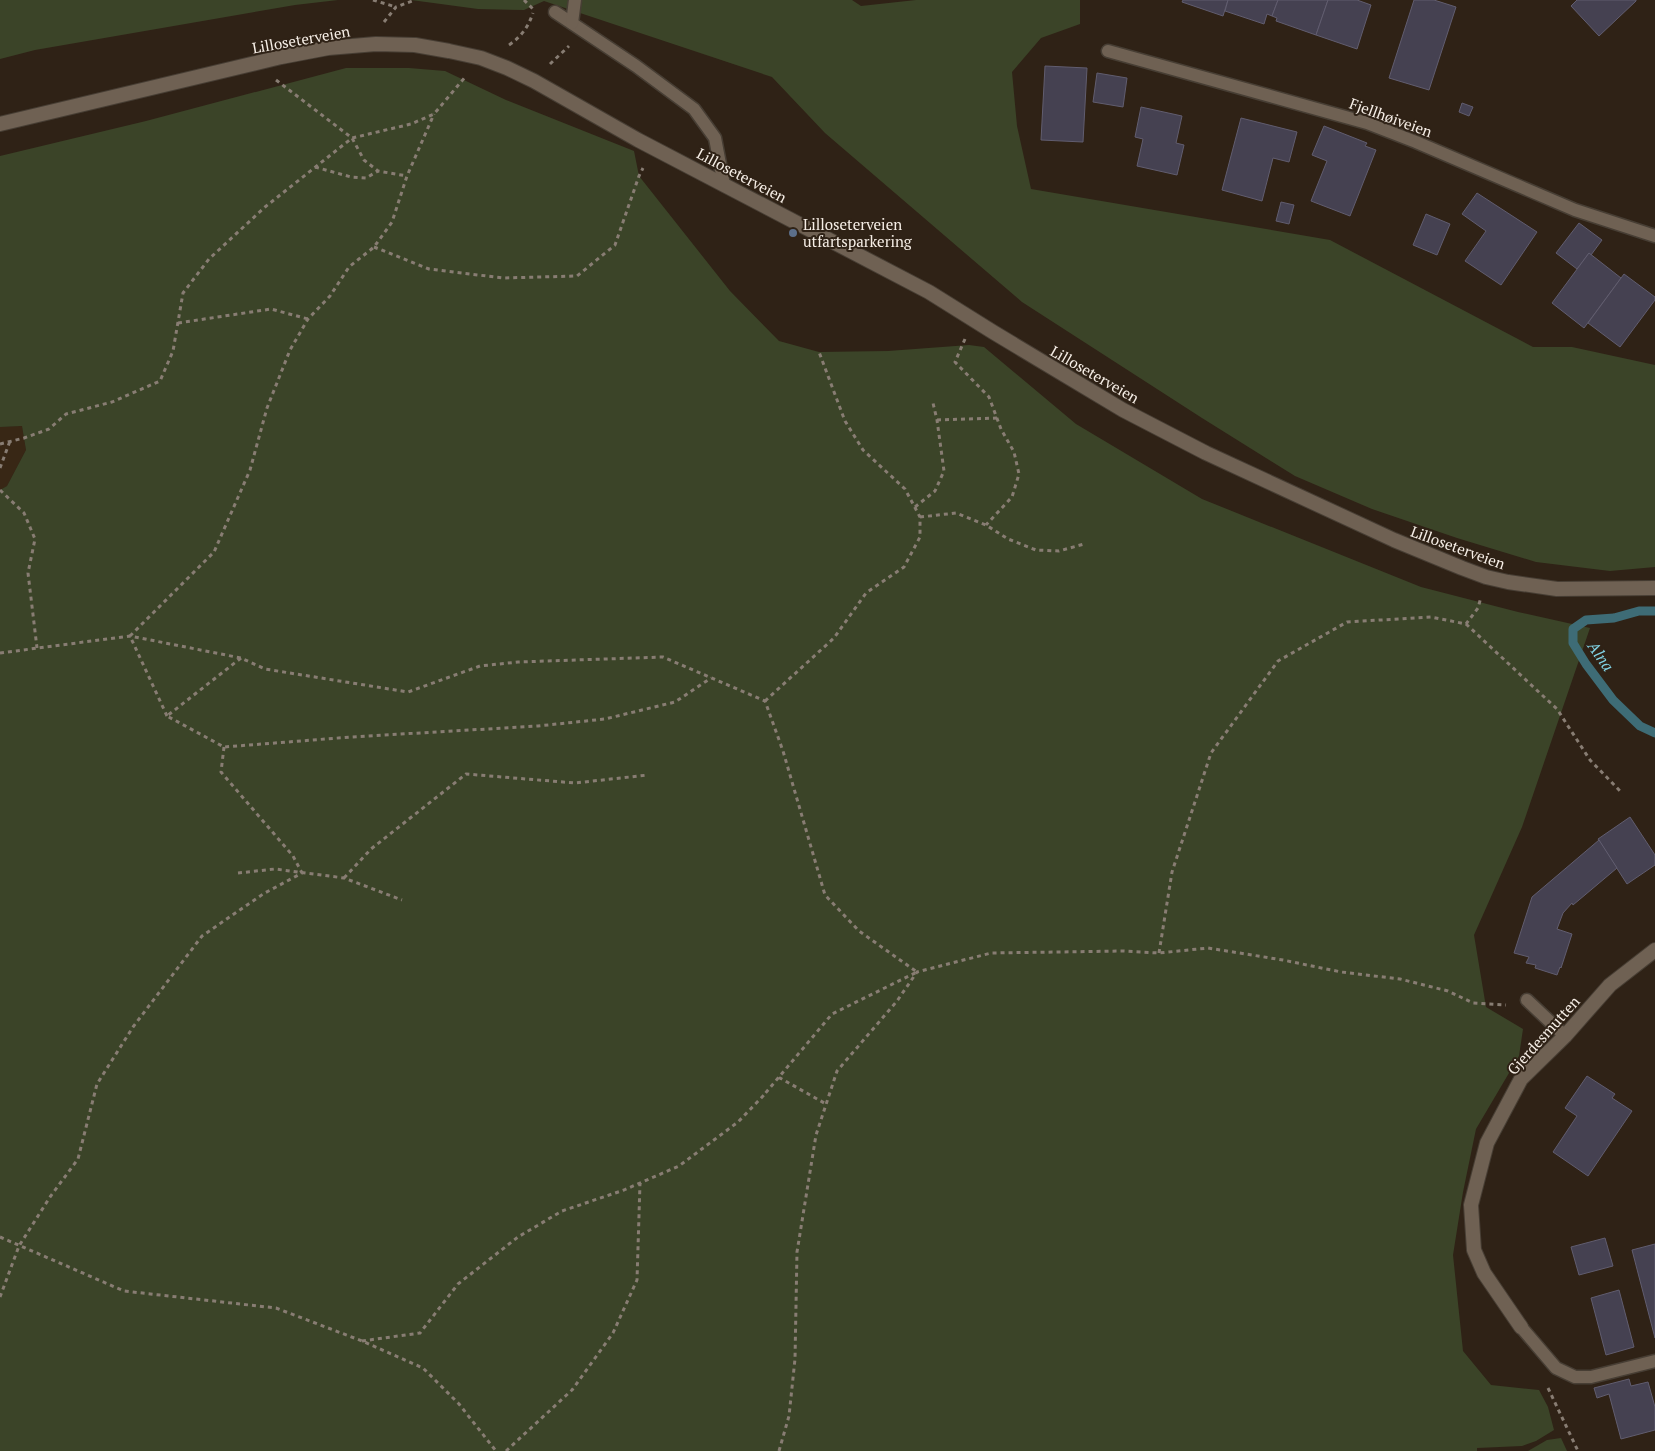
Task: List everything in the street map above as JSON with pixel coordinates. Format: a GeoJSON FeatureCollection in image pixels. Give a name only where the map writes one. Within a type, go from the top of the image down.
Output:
{"type":"FeatureCollection","features":[{"type":"Feature","properties":{"kind":"street","name":"Lilloseterveien"},"geometry":{"type":"LineString","coordinates":[[0,124],[254,63],[328,48],[376,44],[415,45],[481,58],[534,81],[653,148],[929,292],[1116,405],[1206,453],[1377,533],[1486,577],[1508,582],[1557,589],[1655,588]]}},
{"type":"Feature","properties":{"kind":"street","name":"Gjerdesmutten"},"geometry":{"type":"LineString","coordinates":[[1521,1327],[1484,1273],[1474,1250],[1471,1205],[1487,1143],[1521,1079],[1565,1036],[1610,985],[1655,950]]}},
{"type":"Feature","properties":{"kind":"lane"},"geometry":{"type":"LineString","coordinates":[[572,23],[574,0]]}},
{"type":"Feature","properties":{"kind":"lane"},"geometry":{"type":"LineString","coordinates":[[555,12],[636,66],[694,109],[715,138],[724,184]]}},
{"type":"Feature","properties":{"kind":"lane","name":"Fjellhøiveien"},"geometry":{"type":"LineString","coordinates":[[1108,51],[1367,123],[1575,210],[1655,236]]}},
{"type":"Feature","properties":{"kind":"lane"},"geometry":{"type":"LineString","coordinates":[[1527,1000],[1565,1036]]}},
{"type":"Feature","properties":{"kind":"lane"},"geometry":{"type":"LineString","coordinates":[[1521,1327],[1556,1368],[1575,1377],[1591,1377],[1655,1361]]}},
{"type":"Feature","properties":{"kind":"path"},"geometry":{"type":"LineString","coordinates":[[373,0],[396,7]]}},
{"type":"Feature","properties":{"kind":"path"},"geometry":{"type":"LineString","coordinates":[[387,18],[396,7],[415,0]]}},
{"type":"Feature","properties":{"kind":"path"},"geometry":{"type":"LineString","coordinates":[[509,46],[521,36],[529,24],[534,10]]}},
{"type":"Feature","properties":{"kind":"path"},"geometry":{"type":"LineString","coordinates":[[534,81],[544,69],[585,32]]}},
{"type":"Feature","properties":{"kind":"path"},"geometry":{"type":"LineString","coordinates":[[130,636],[214,552],[250,470],[267,408],[290,350],[308,319],[330,296],[349,268],[374,247],[392,222],[407,176],[434,114],[481,58]]}},
{"type":"Feature","properties":{"kind":"path"},"geometry":{"type":"LineString","coordinates":[[254,63],[352,138],[364,160],[378,171],[407,176]]}},
{"type":"Feature","properties":{"kind":"path"},"geometry":{"type":"LineString","coordinates":[[0,444],[49,429],[66,414],[112,402],[160,381],[173,351],[183,293],[209,259],[265,206],[352,138],[411,124],[434,114]]}},
{"type":"Feature","properties":{"kind":"path"},"geometry":{"type":"LineString","coordinates":[[374,247],[428,269],[503,278],[577,276],[615,245],[639,176],[653,148]]}},
{"type":"Feature","properties":{"kind":"path"},"geometry":{"type":"LineString","coordinates":[[314,167],[351,177],[366,178],[378,171]]}},
{"type":"Feature","properties":{"kind":"path"},"geometry":{"type":"LineString","coordinates":[[178,323],[271,309],[308,319]]}},
{"type":"Feature","properties":{"kind":"path"},"geometry":{"type":"LineString","coordinates":[[973,320],[955,362],[989,396],[1001,429],[1014,452],[1019,474],[1012,498],[986,525]]}},
{"type":"Feature","properties":{"kind":"path"},"geometry":{"type":"LineString","coordinates":[[765,701],[834,638],[866,592],[904,567],[920,537],[920,517],[906,489],[863,450],[858,443],[845,421],[819,352]]}},
{"type":"Feature","properties":{"kind":"path"},"geometry":{"type":"LineString","coordinates":[[915,507],[934,491],[944,472],[933,403]]}},
{"type":"Feature","properties":{"kind":"path"},"geometry":{"type":"LineString","coordinates":[[937,420],[997,418]]}},
{"type":"Feature","properties":{"kind":"path"},"geometry":{"type":"LineString","coordinates":[[0,468],[10,441]]}},
{"type":"Feature","properties":{"kind":"path"},"geometry":{"type":"LineString","coordinates":[[0,490],[24,513],[34,539],[28,573],[37,648]]}},
{"type":"Feature","properties":{"kind":"path"},"geometry":{"type":"LineString","coordinates":[[920,517],[956,513],[986,525],[1008,540],[1036,550],[1059,551],[1084,544]]}},
{"type":"Feature","properties":{"kind":"path"},"geometry":{"type":"LineString","coordinates":[[1466,624],[1478,608],[1481,597]]}},
{"type":"Feature","properties":{"kind":"path"},"geometry":{"type":"LineString","coordinates":[[1158,953],[1172,872],[1211,753],[1278,661],[1347,622],[1431,617],[1466,624],[1557,709],[1590,760],[1622,793]]}},
{"type":"Feature","properties":{"kind":"path"},"geometry":{"type":"LineString","coordinates":[[130,636],[167,716],[224,747],[350,737],[538,726],[604,719],[675,702],[712,678]]}},
{"type":"Feature","properties":{"kind":"path"},"geometry":{"type":"LineString","coordinates":[[0,653],[130,636],[241,658],[266,669],[408,692],[480,666],[518,662],[663,657],[765,701],[783,751],[825,895],[859,932],[917,972]]}},
{"type":"Feature","properties":{"kind":"path"},"geometry":{"type":"LineString","coordinates":[[167,716],[241,658]]}},
{"type":"Feature","properties":{"kind":"path"},"geometry":{"type":"LineString","coordinates":[[224,747],[221,772],[293,856],[302,873]]}},
{"type":"Feature","properties":{"kind":"path"},"geometry":{"type":"LineString","coordinates":[[344,878],[371,849],[466,774],[575,783],[648,775]]}},
{"type":"Feature","properties":{"kind":"path"},"geometry":{"type":"LineString","coordinates":[[238,873],[275,869],[344,878],[402,900]]}},
{"type":"Feature","properties":{"kind":"path"},"geometry":{"type":"LineString","coordinates":[[0,1297],[19,1246],[50,1197],[78,1159],[97,1084],[133,1027],[202,936],[263,894],[302,873]]}},
{"type":"Feature","properties":{"kind":"path"},"geometry":{"type":"LineString","coordinates":[[763,1096],[832,1014],[917,972],[992,953],[1123,951],[1158,953],[1208,948],[1283,960],[1341,972],[1400,979],[1448,991],[1473,1003],[1519,1006],[1527,1000]]}},
{"type":"Feature","properties":{"kind":"path"},"geometry":{"type":"LineString","coordinates":[[778,1451],[789,1416],[795,1359],[797,1252],[816,1135],[837,1071],[897,1001],[917,972]]}},
{"type":"Feature","properties":{"kind":"path"},"geometry":{"type":"LineString","coordinates":[[362,1341],[420,1333],[458,1284],[518,1237],[562,1211],[640,1183],[679,1166],[738,1122],[780,1078],[826,1104]]}},
{"type":"Feature","properties":{"kind":"path"},"geometry":{"type":"LineString","coordinates":[[506,1451],[572,1390],[614,1332],[637,1280],[640,1183]]}},
{"type":"Feature","properties":{"kind":"path"},"geometry":{"type":"LineString","coordinates":[[0,1237],[124,1292],[276,1308],[362,1341],[423,1368],[459,1404],[496,1451]]}},
{"type":"Feature","properties":{"kind":"shaded area"},"geometry":{"type":"Polygon","coordinates":[[[22,426],[26,450],[7,486],[0,490],[0,427],[22,426]]]}},
{"type":"Feature","properties":{"kind":"green space"},"geometry":{"type":"Polygon","coordinates":[[[0,0],[338,0],[295,5],[35,50],[0,59],[0,0]]]}},
{"type":"Feature","properties":{"kind":"green space"},"geometry":{"type":"Polygon","coordinates":[[[411,0],[852,0],[861,6],[916,0],[1080,0],[1080,24],[1041,38],[1012,72],[1017,126],[1031,189],[1330,240],[1533,347],[1572,347],[1655,365],[1655,567],[1610,571],[1536,562],[1372,509],[1295,476],[1022,302],[825,133],[772,77],[544,1],[524,10],[478,9],[411,0]]]}},
{"type":"Feature","properties":{"kind":"green space"},"geometry":{"type":"Polygon","coordinates":[[[346,68],[409,68],[445,71],[506,100],[634,151],[639,176],[730,291],[779,341],[819,352],[888,351],[969,345],[984,347],[1076,424],[1202,499],[1421,587],[1590,628],[1522,827],[1474,935],[1486,1007],[1523,1029],[1519,1056],[1476,1129],[1453,1255],[1463,1351],[1491,1385],[1539,1390],[1548,1407],[1554,1430],[1536,1441],[1522,1446],[1477,1448],[1477,1451],[0,1451],[0,490],[7,486],[26,450],[22,426],[0,427],[0,156],[146,121],[346,68]]]}},
{"type":"Feature","properties":{"kind":"green space"},"geometry":{"type":"Polygon","coordinates":[[[1561,1438],[1567,1451],[1528,1451],[1547,1440],[1561,1438]]]}},
{"type":"Feature","properties":{"kind":"building"},"geometry":{"type":"Polygon","coordinates":[[[1183,0],[1228,0],[1223,16],[1182,2],[1183,0]]]}},
{"type":"Feature","properties":{"kind":"building"},"geometry":{"type":"Polygon","coordinates":[[[1228,0],[1278,0],[1272,16],[1267,14],[1264,24],[1225,11],[1228,0]]]}},
{"type":"Feature","properties":{"kind":"building"},"geometry":{"type":"Polygon","coordinates":[[[1278,0],[1328,0],[1316,35],[1276,21],[1277,18],[1272,16],[1278,0]]]}},
{"type":"Feature","properties":{"kind":"building"},"geometry":{"type":"Polygon","coordinates":[[[1328,0],[1357,0],[1371,5],[1357,49],[1316,35],[1328,0]]]}},
{"type":"Feature","properties":{"kind":"building"},"geometry":{"type":"Polygon","coordinates":[[[1414,0],[1434,0],[1456,7],[1429,90],[1389,78],[1414,0]]]}},
{"type":"Feature","properties":{"kind":"building"},"geometry":{"type":"Polygon","coordinates":[[[1577,0],[1636,1],[1599,36],[1571,6],[1577,0]]]}},
{"type":"Feature","properties":{"kind":"building"},"geometry":{"type":"Polygon","coordinates":[[[1045,66],[1087,68],[1083,142],[1041,140],[1045,66]]]}},
{"type":"Feature","properties":{"kind":"building"},"geometry":{"type":"Polygon","coordinates":[[[1097,73],[1127,78],[1123,107],[1093,102],[1097,73]]]}},
{"type":"Feature","properties":{"kind":"building"},"geometry":{"type":"Polygon","coordinates":[[[1462,103],[1473,107],[1469,116],[1459,112],[1462,103]]]}},
{"type":"Feature","properties":{"kind":"building"},"geometry":{"type":"Polygon","coordinates":[[[1141,107],[1182,116],[1176,143],[1184,145],[1177,175],[1137,166],[1143,139],[1135,137],[1141,107]]]}},
{"type":"Feature","properties":{"kind":"building"},"geometry":{"type":"Polygon","coordinates":[[[1241,118],[1297,132],[1289,162],[1273,158],[1262,201],[1222,190],[1241,118]]]}},
{"type":"Feature","properties":{"kind":"building"},"geometry":{"type":"Polygon","coordinates":[[[1324,126],[1367,143],[1365,146],[1376,150],[1350,216],[1311,201],[1327,161],[1312,155],[1324,126]]]}},
{"type":"Feature","properties":{"kind":"building"},"geometry":{"type":"Polygon","coordinates":[[[1477,193],[1537,232],[1501,285],[1465,261],[1486,231],[1462,214],[1477,193]]]}},
{"type":"Feature","properties":{"kind":"building"},"geometry":{"type":"Polygon","coordinates":[[[1281,202],[1294,205],[1289,224],[1276,221],[1281,202]]]}},
{"type":"Feature","properties":{"kind":"building"},"geometry":{"type":"Polygon","coordinates":[[[1426,214],[1450,224],[1437,255],[1413,245],[1426,214]]]}},
{"type":"Feature","properties":{"kind":"building"},"geometry":{"type":"Polygon","coordinates":[[[1579,223],[1602,240],[1577,269],[1556,253],[1579,223]]]}},
{"type":"Feature","properties":{"kind":"building"},"geometry":{"type":"Polygon","coordinates":[[[1589,253],[1621,278],[1584,328],[1552,303],[1589,253]]]}},
{"type":"Feature","properties":{"kind":"building"},"geometry":{"type":"Polygon","coordinates":[[[1624,274],[1655,297],[1655,300],[1620,347],[1588,323],[1624,274]]]}},
{"type":"Feature","properties":{"kind":"building"},"geometry":{"type":"Polygon","coordinates":[[[1630,817],[1655,855],[1655,865],[1627,884],[1598,839],[1630,817]]]}},
{"type":"Feature","properties":{"kind":"building"},"geometry":{"type":"Polygon","coordinates":[[[1599,840],[1617,868],[1573,905],[1572,903],[1563,913],[1557,929],[1572,934],[1557,975],[1535,968],[1536,965],[1526,963],[1529,957],[1514,953],[1532,897],[1599,840]]]}},
{"type":"Feature","properties":{"kind":"building"},"geometry":{"type":"Polygon","coordinates":[[[1587,1076],[1615,1094],[1612,1098],[1632,1111],[1588,1176],[1553,1152],[1577,1116],[1565,1108],[1587,1076]]]}},
{"type":"Feature","properties":{"kind":"building"},"geometry":{"type":"Polygon","coordinates":[[[1605,1238],[1613,1266],[1579,1275],[1571,1247],[1605,1238]]]}},
{"type":"Feature","properties":{"kind":"building"},"geometry":{"type":"Polygon","coordinates":[[[1655,1244],[1655,1338],[1632,1250],[1655,1244]]]}},
{"type":"Feature","properties":{"kind":"building"},"geometry":{"type":"Polygon","coordinates":[[[1619,1290],[1634,1347],[1606,1355],[1591,1298],[1619,1290]]]}},
{"type":"Feature","properties":{"kind":"building"},"geometry":{"type":"Polygon","coordinates":[[[1629,1379],[1631,1386],[1648,1382],[1655,1407],[1655,1430],[1621,1439],[1609,1394],[1597,1398],[1594,1388],[1629,1379]]]}},
{"type":"Feature","properties":{"kind":"waterway","name":"Alna"},"geometry":{"type":"LineString","coordinates":[[1655,611],[1639,611],[1614,618],[1586,620],[1573,629],[1573,643],[1613,700],[1640,726],[1655,733]]}},
{"type":"Feature","properties":{"kind":"place","name":"Lilloseterveien utfartsparkering"},"geometry":{"type":"Point","coordinates":[793,233]}}]}
